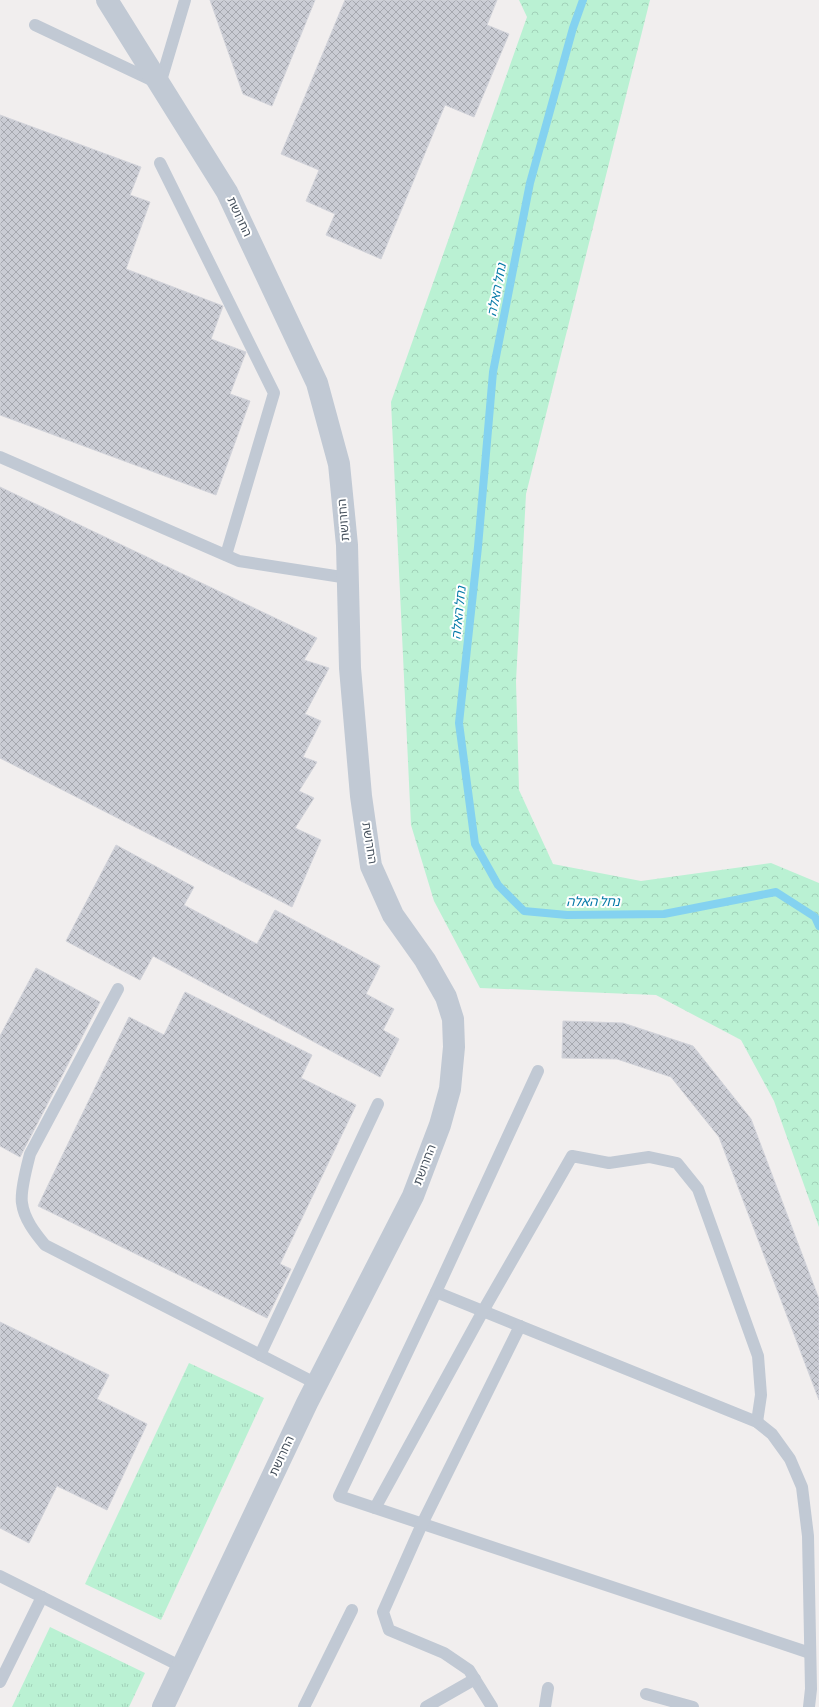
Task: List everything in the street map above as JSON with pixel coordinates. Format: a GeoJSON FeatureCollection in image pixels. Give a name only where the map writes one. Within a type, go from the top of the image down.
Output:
{"type":"FeatureCollection","features":[{"type":"Feature","properties":{"kind":"street","name":"החרושת"},"geometry":{"type":"LineString","coordinates":[[107,0],[227,192],[317,383],[339,464],[347,545],[352,683],[361,796],[371,866],[393,915],[425,960],[446,997],[453,1019],[454,1047],[450,1089],[440,1125],[413,1196],[317,1384],[163,1707]]}},
{"type":"Feature","properties":{"kind":"lane"},"geometry":{"type":"LineString","coordinates":[[35,25],[160,84],[185,0]]}},
{"type":"Feature","properties":{"kind":"lane"},"geometry":{"type":"LineString","coordinates":[[160,164],[274,393],[226,555]]}},
{"type":"Feature","properties":{"kind":"lane"},"geometry":{"type":"LineString","coordinates":[[0,457],[239,561],[348,578]]}},
{"type":"Feature","properties":{"kind":"lane"},"geometry":{"type":"LineString","coordinates":[[118,989],[30,1154],[22,1202],[31,1229],[45,1246],[317,1384]]}},
{"type":"Feature","properties":{"kind":"lane"},"geometry":{"type":"LineString","coordinates":[[538,1071],[436,1292],[339,1496],[810,1653]]}},
{"type":"Feature","properties":{"kind":"lane"},"geometry":{"type":"LineString","coordinates":[[260,1355],[378,1104]]}},
{"type":"Feature","properties":{"kind":"lane"},"geometry":{"type":"LineString","coordinates":[[375,1508],[483,1311],[572,1156],[609,1163],[649,1158],[677,1163],[698,1189],[758,1356],[761,1395],[757,1422]]}},
{"type":"Feature","properties":{"kind":"lane"},"geometry":{"type":"LineString","coordinates":[[436,1292],[757,1422],[772,1434],[790,1459],[802,1487],[808,1536],[810,1653],[809,1707]]}},
{"type":"Feature","properties":{"kind":"lane"},"geometry":{"type":"LineString","coordinates":[[492,1707],[470,1670],[444,1653],[389,1630],[383,1612],[422,1524],[520,1326]]}},
{"type":"Feature","properties":{"kind":"lane"},"geometry":{"type":"LineString","coordinates":[[0,1576],[182,1667]]}},
{"type":"Feature","properties":{"kind":"lane"},"geometry":{"type":"LineString","coordinates":[[0,1682],[42,1597]]}},
{"type":"Feature","properties":{"kind":"lane"},"geometry":{"type":"LineString","coordinates":[[304,1707],[352,1610]]}},
{"type":"Feature","properties":{"kind":"lane"},"geometry":{"type":"LineString","coordinates":[[426,1707],[475,1679]]}},
{"type":"Feature","properties":{"kind":"lane"},"geometry":{"type":"LineString","coordinates":[[545,1707],[548,1688]]}},
{"type":"Feature","properties":{"kind":"lane"},"geometry":{"type":"LineString","coordinates":[[646,1694],[693,1707]]}},
{"type":"Feature","properties":{"kind":"green space"},"geometry":{"type":"Polygon","coordinates":[[[519,0],[650,0],[526,494],[516,681],[519,790],[553,864],[641,881],[771,863],[819,883],[819,1227],[774,1101],[741,1040],[656,995],[480,988],[434,901],[411,825],[391,402],[527,17],[519,0]]]}},
{"type":"Feature","properties":{"kind":"green space"},"geometry":{"type":"Polygon","coordinates":[[[189,1363],[264,1398],[161,1620],[85,1584],[189,1363]]]}},
{"type":"Feature","properties":{"kind":"green space"},"geometry":{"type":"Polygon","coordinates":[[[50,1627],[145,1673],[129,1707],[12,1707],[50,1627]]]}},
{"type":"Feature","properties":{"kind":"building"},"geometry":{"type":"Polygon","coordinates":[[[210,0],[315,0],[272,106],[243,94],[210,0]]]}},
{"type":"Feature","properties":{"kind":"building"},"geometry":{"type":"Polygon","coordinates":[[[345,0],[497,0],[487,25],[509,34],[474,117],[445,105],[381,259],[326,235],[335,214],[306,201],[319,170],[281,154],[345,0]]]}},
{"type":"Feature","properties":{"kind":"building"},"geometry":{"type":"Polygon","coordinates":[[[0,115],[141,167],[130,195],[150,202],[126,269],[223,306],[211,339],[246,352],[230,394],[250,401],[216,495],[0,415],[0,115]]]}},
{"type":"Feature","properties":{"kind":"building"},"geometry":{"type":"Polygon","coordinates":[[[0,487],[317,638],[304,660],[329,668],[305,714],[321,721],[303,757],[317,762],[299,791],[314,798],[295,828],[321,840],[292,907],[0,758],[0,487]]]}},
{"type":"Feature","properties":{"kind":"building"},"geometry":{"type":"Polygon","coordinates":[[[116,845],[194,887],[184,905],[257,944],[275,910],[380,966],[366,994],[394,1009],[383,1030],[399,1039],[380,1077],[153,956],[140,980],[66,941],[116,845]]]}},
{"type":"Feature","properties":{"kind":"building"},"geometry":{"type":"Polygon","coordinates":[[[36,968],[100,1002],[20,1157],[0,1146],[0,1036],[36,968]]]}},
{"type":"Feature","properties":{"kind":"building"},"geometry":{"type":"Polygon","coordinates":[[[185,992],[312,1055],[301,1078],[356,1105],[280,1264],[291,1269],[267,1318],[38,1206],[129,1017],[164,1035],[185,992]]]}},
{"type":"Feature","properties":{"kind":"building"},"geometry":{"type":"Polygon","coordinates":[[[563,1021],[623,1023],[693,1046],[751,1119],[819,1299],[819,1400],[719,1137],[671,1077],[617,1059],[562,1058],[563,1021]]]}},
{"type":"Feature","properties":{"kind":"building"},"geometry":{"type":"Polygon","coordinates":[[[0,1322],[109,1375],[97,1399],[147,1424],[107,1510],[57,1486],[29,1543],[0,1528],[0,1322]]]}},
{"type":"Feature","properties":{"kind":"waterway","name":"נחל האלה"},"geometry":{"type":"LineString","coordinates":[[583,0],[573,28],[530,183],[493,372],[478,547],[459,723],[475,844],[498,885],[524,911],[567,915],[664,914],[776,892],[815,917],[819,926]]}}]}
